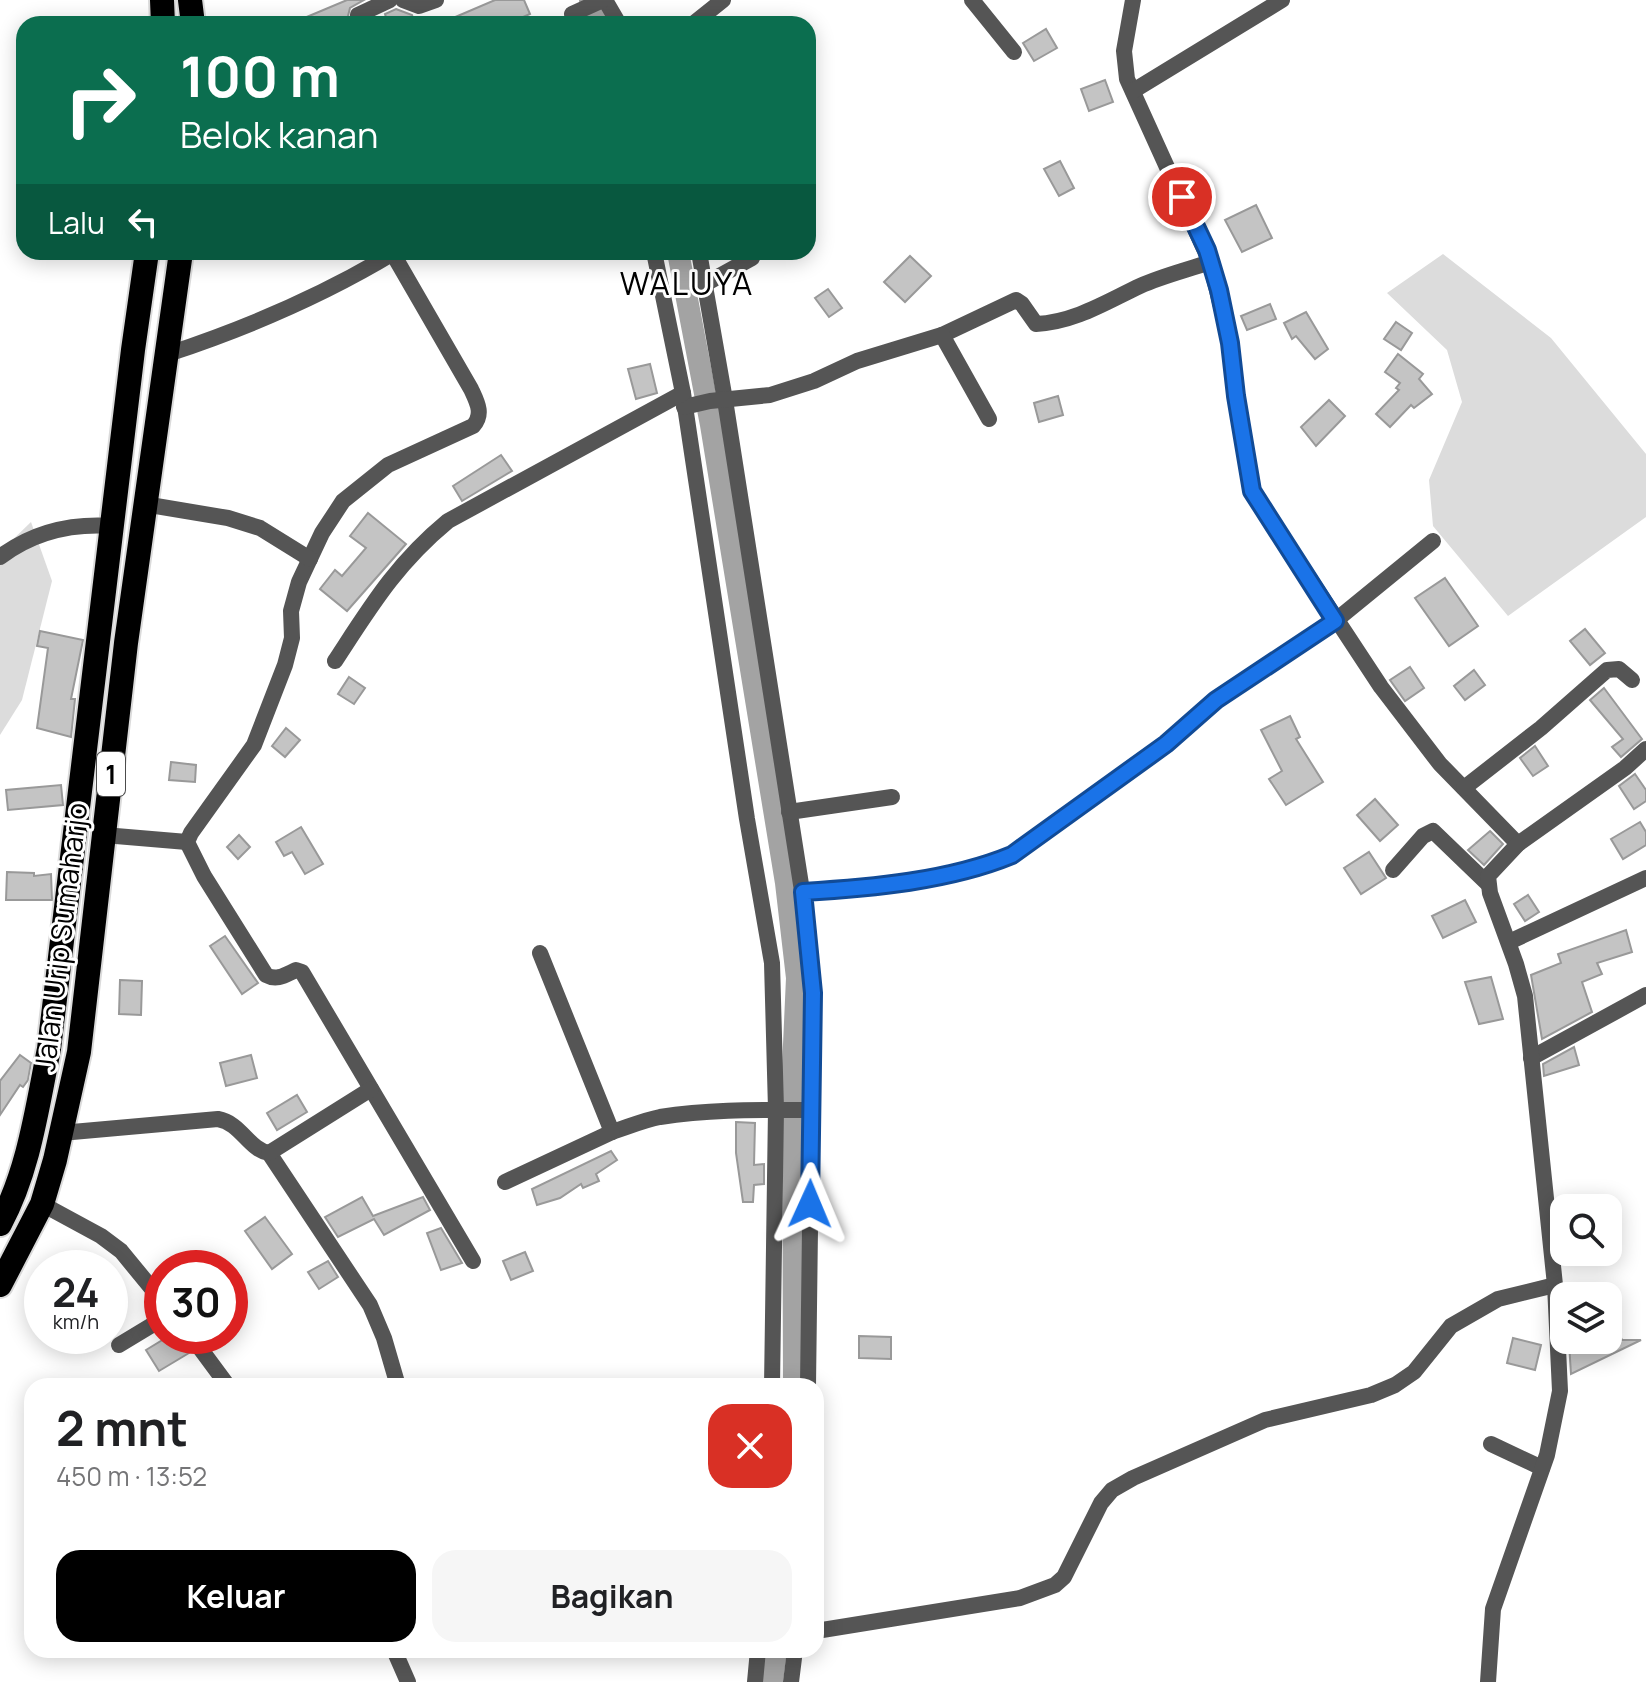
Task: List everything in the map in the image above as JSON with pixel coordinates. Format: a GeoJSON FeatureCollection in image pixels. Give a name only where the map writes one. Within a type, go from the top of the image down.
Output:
{"type":"FeatureCollection","features":[{"type":"Feature","properties":{"kind":"highway","name":"Jalan Urip Sumaharjo"},"geometry":{"type":"LineString","coordinates":[[1,1219],[19,1181],[27,1154],[49,1049],[146,260]]}},
{"type":"Feature","properties":{"kind":"highway","name":"Jalan Urip Sumaharjo"},"geometry":{"type":"LineString","coordinates":[[0,1285],[42,1204],[79,1052],[144,504],[180,260]]}},
{"type":"Feature","properties":{"kind":"street"},"geometry":{"type":"LineString","coordinates":[[358,16],[390,0]]}},
{"type":"Feature","properties":{"kind":"street"},"geometry":{"type":"LineString","coordinates":[[403,0],[419,6],[436,0]]}},
{"type":"Feature","properties":{"kind":"street"},"geometry":{"type":"LineString","coordinates":[[703,16],[723,0]]}},
{"type":"Feature","properties":{"kind":"street"},"geometry":{"type":"LineString","coordinates":[[972,0],[1014,52]]}},
{"type":"Feature","properties":{"kind":"street"},"geometry":{"type":"LineString","coordinates":[[1133,0],[1124,51],[1127,79],[1210,262],[1230,343],[1252,491],[1335,621],[1440,764],[1518,844]]}},
{"type":"Feature","properties":{"kind":"street"},"geometry":{"type":"LineString","coordinates":[[1133,91],[1282,0]]}},
{"type":"Feature","properties":{"kind":"street"},"geometry":{"type":"LineString","coordinates":[[572,13],[601,1]]}},
{"type":"Feature","properties":{"kind":"street"},"geometry":{"type":"LineString","coordinates":[[168,354],[234,332],[288,309],[381,260]]}},
{"type":"Feature","properties":{"kind":"street"},"geometry":{"type":"LineString","coordinates":[[398,260],[471,389],[478,403],[479,417],[473,426],[388,465],[343,501],[322,533],[299,582],[291,611],[292,638],[285,665],[254,745],[187,842],[204,876],[266,975],[272,979],[296,970],[302,972],[473,1261]]}},
{"type":"Feature","properties":{"kind":"street"},"geometry":{"type":"LineString","coordinates":[[656,260],[685,402],[747,819],[772,963],[780,1109],[772,1378]]}},
{"type":"Feature","properties":{"kind":"street"},"geometry":{"type":"LineString","coordinates":[[700,260],[717,401],[803,892],[813,993],[807,1110],[808,1378]]}},
{"type":"Feature","properties":{"kind":"street"},"geometry":{"type":"LineString","coordinates":[[705,284],[748,260]]}},
{"type":"Feature","properties":{"kind":"street"},"geometry":{"type":"LineString","coordinates":[[335,661],[390,577],[448,521],[685,402],[770,395],[796,388],[857,361],[942,335],[1016,300],[1036,324],[1092,312],[1142,285],[1210,262]]}},
{"type":"Feature","properties":{"kind":"street"},"geometry":{"type":"LineString","coordinates":[[942,335],[989,419]]}},
{"type":"Feature","properties":{"kind":"street"},"geometry":{"type":"LineString","coordinates":[[144,504],[228,518],[260,528],[310,559]]}},
{"type":"Feature","properties":{"kind":"street"},"geometry":{"type":"LineString","coordinates":[[0,557],[26,541],[56,530],[76,526],[113,526]]}},
{"type":"Feature","properties":{"kind":"street"},"geometry":{"type":"LineString","coordinates":[[803,892],[904,882],[993,863],[1012,855],[1166,744],[1216,700],[1335,621],[1433,541]]}},
{"type":"Feature","properties":{"kind":"street"},"geometry":{"type":"LineString","coordinates":[[1464,788],[1541,728],[1607,670],[1619,669],[1632,680]]}},
{"type":"Feature","properties":{"kind":"street"},"geometry":{"type":"LineString","coordinates":[[1487,883],[1494,868],[1518,844],[1625,768],[1646,749]]}},
{"type":"Feature","properties":{"kind":"street"},"geometry":{"type":"LineString","coordinates":[[789,812],[892,797]]}},
{"type":"Feature","properties":{"kind":"street"},"geometry":{"type":"LineString","coordinates":[[1393,870],[1423,836],[1433,831],[1487,883],[1525,996],[1555,1282]]}},
{"type":"Feature","properties":{"kind":"street"},"geometry":{"type":"LineString","coordinates":[[104,835],[187,842]]}},
{"type":"Feature","properties":{"kind":"street"},"geometry":{"type":"LineString","coordinates":[[1509,942],[1646,878]]}},
{"type":"Feature","properties":{"kind":"street"},"geometry":{"type":"LineString","coordinates":[[540,953],[612,1132]]}},
{"type":"Feature","properties":{"kind":"street"},"geometry":{"type":"LineString","coordinates":[[1531,1058],[1645,997]]}},
{"type":"Feature","properties":{"kind":"street"},"geometry":{"type":"LineString","coordinates":[[269,1153],[371,1089]]}},
{"type":"Feature","properties":{"kind":"street"},"geometry":{"type":"LineString","coordinates":[[505,1182],[612,1132],[670,1116],[734,1109],[807,1110]]}},
{"type":"Feature","properties":{"kind":"street"},"geometry":{"type":"LineString","coordinates":[[61,1133],[218,1119],[230,1121],[261,1151],[269,1153],[370,1305],[396,1378]]}},
{"type":"Feature","properties":{"kind":"street"},"geometry":{"type":"LineString","coordinates":[[42,1204],[101,1236],[121,1251],[144,1279]]}},
{"type":"Feature","properties":{"kind":"street"},"geometry":{"type":"LineString","coordinates":[[824,1630],[1020,1598],[1055,1585],[1064,1577],[1101,1503],[1112,1490],[1265,1420],[1371,1395],[1395,1385],[1414,1372],[1451,1326],[1498,1299],[1550,1286]]}},
{"type":"Feature","properties":{"kind":"street"},"geometry":{"type":"LineString","coordinates":[[204,1354],[222,1378]]}},
{"type":"Feature","properties":{"kind":"street"},"geometry":{"type":"LineString","coordinates":[[1488,1682],[1493,1609],[1542,1468],[1560,1391],[1558,1354]]}},
{"type":"Feature","properties":{"kind":"street"},"geometry":{"type":"LineString","coordinates":[[1491,1444],[1542,1468]]}},
{"type":"Feature","properties":{"kind":"street"},"geometry":{"type":"LineString","coordinates":[[398,1658],[408,1682]]}},
{"type":"Feature","properties":{"kind":"street"},"geometry":{"type":"LineString","coordinates":[[755,1682],[757,1658]]}},
{"type":"Feature","properties":{"kind":"street"},"geometry":{"type":"LineString","coordinates":[[791,1682],[794,1658]]}},
{"type":"Feature","properties":{"kind":"shaded area"},"geometry":{"type":"Polygon","coordinates":[[[1443,254],[1551,338],[1646,454],[1646,517],[1508,616],[1433,526],[1429,480],[1462,402],[1447,350],[1387,293],[1443,254]]]}},
{"type":"Feature","properties":{"kind":"shaded area"},"geometry":{"type":"Polygon","coordinates":[[[31,522],[52,581],[22,700],[0,735],[0,552],[31,522]]]}},
{"type":"Feature","properties":{"kind":"building"},"geometry":{"type":"Polygon","coordinates":[[[347,0],[364,0],[350,8],[348,16],[309,16],[347,0]]]}},
{"type":"Feature","properties":{"kind":"building"},"geometry":{"type":"Polygon","coordinates":[[[495,0],[524,0],[530,14],[525,16],[458,16],[495,0]]]}},
{"type":"Feature","properties":{"kind":"building"},"geometry":{"type":"Polygon","coordinates":[[[396,9],[412,16],[386,16],[396,9]]]}},
{"type":"Feature","properties":{"kind":"building"},"geometry":{"type":"Polygon","coordinates":[[[1046,29],[1057,48],[1034,61],[1023,43],[1046,29]]]}},
{"type":"Feature","properties":{"kind":"building"},"geometry":{"type":"Polygon","coordinates":[[[1105,80],[1113,102],[1089,111],[1081,89],[1105,80]]]}},
{"type":"Feature","properties":{"kind":"building"},"geometry":{"type":"Polygon","coordinates":[[[1060,161],[1074,188],[1059,196],[1044,169],[1060,161]]]}},
{"type":"Feature","properties":{"kind":"building"},"geometry":{"type":"Polygon","coordinates":[[[1256,205],[1272,238],[1242,252],[1225,220],[1256,205]]]}},
{"type":"Feature","properties":{"kind":"building"},"geometry":{"type":"Polygon","coordinates":[[[910,256],[931,276],[905,302],[884,282],[910,256]]]}},
{"type":"Feature","properties":{"kind":"building"},"geometry":{"type":"Polygon","coordinates":[[[828,289],[842,308],[829,317],[815,298],[828,289]]]}},
{"type":"Feature","properties":{"kind":"building"},"geometry":{"type":"Polygon","coordinates":[[[1270,304],[1276,319],[1247,330],[1241,316],[1270,304]]]}},
{"type":"Feature","properties":{"kind":"building"},"geometry":{"type":"Polygon","coordinates":[[[1306,312],[1328,349],[1315,359],[1296,336],[1292,339],[1284,323],[1306,312]]]}},
{"type":"Feature","properties":{"kind":"building"},"geometry":{"type":"Polygon","coordinates":[[[1396,322],[1412,333],[1401,350],[1384,339],[1396,322]]]}},
{"type":"Feature","properties":{"kind":"building"},"geometry":{"type":"Polygon","coordinates":[[[1398,354],[1423,374],[1419,379],[1432,394],[1414,408],[1411,405],[1390,427],[1376,414],[1399,390],[1396,388],[1400,383],[1385,372],[1398,354]]]}},
{"type":"Feature","properties":{"kind":"building"},"geometry":{"type":"Polygon","coordinates":[[[650,364],[657,393],[636,399],[628,369],[650,364]]]}},
{"type":"Feature","properties":{"kind":"building"},"geometry":{"type":"Polygon","coordinates":[[[1058,396],[1063,415],[1039,422],[1034,403],[1058,396]]]}},
{"type":"Feature","properties":{"kind":"building"},"geometry":{"type":"Polygon","coordinates":[[[1329,400],[1345,416],[1316,446],[1301,427],[1329,400]]]}},
{"type":"Feature","properties":{"kind":"building"},"geometry":{"type":"Polygon","coordinates":[[[501,455],[512,471],[462,501],[453,486],[501,455]]]}},
{"type":"Feature","properties":{"kind":"building"},"geometry":{"type":"Polygon","coordinates":[[[368,513],[406,544],[347,611],[320,589],[335,570],[342,576],[366,548],[350,536],[368,513]]]}},
{"type":"Feature","properties":{"kind":"building"},"geometry":{"type":"Polygon","coordinates":[[[1445,578],[1478,626],[1449,646],[1415,598],[1445,578]]]}},
{"type":"Feature","properties":{"kind":"building"},"geometry":{"type":"Polygon","coordinates":[[[1585,629],[1605,653],[1590,665],[1570,641],[1585,629]]]}},
{"type":"Feature","properties":{"kind":"building"},"geometry":{"type":"Polygon","coordinates":[[[40,631],[83,640],[71,699],[75,699],[71,737],[37,728],[48,648],[37,646],[40,631]]]}},
{"type":"Feature","properties":{"kind":"building"},"geometry":{"type":"Polygon","coordinates":[[[1410,667],[1424,688],[1405,701],[1390,680],[1410,667]]]}},
{"type":"Feature","properties":{"kind":"building"},"geometry":{"type":"Polygon","coordinates":[[[1474,670],[1485,685],[1465,700],[1454,686],[1474,670]]]}},
{"type":"Feature","properties":{"kind":"building"},"geometry":{"type":"Polygon","coordinates":[[[349,677],[365,688],[354,704],[338,694],[349,677]]]}},
{"type":"Feature","properties":{"kind":"building"},"geometry":{"type":"Polygon","coordinates":[[[1604,688],[1642,739],[1621,757],[1612,747],[1623,739],[1590,700],[1604,688]]]}},
{"type":"Feature","properties":{"kind":"building"},"geometry":{"type":"Polygon","coordinates":[[[1290,716],[1300,737],[1296,739],[1323,782],[1286,805],[1269,779],[1282,771],[1261,730],[1290,716]]]}},
{"type":"Feature","properties":{"kind":"building"},"geometry":{"type":"Polygon","coordinates":[[[286,728],[300,740],[285,757],[272,746],[286,728]]]}},
{"type":"Feature","properties":{"kind":"building"},"geometry":{"type":"Polygon","coordinates":[[[1535,746],[1548,766],[1533,776],[1520,758],[1535,746]]]}},
{"type":"Feature","properties":{"kind":"building"},"geometry":{"type":"Polygon","coordinates":[[[171,762],[196,765],[195,782],[169,780],[171,762]]]}},
{"type":"Feature","properties":{"kind":"building"},"geometry":{"type":"Polygon","coordinates":[[[1635,774],[1646,790],[1646,801],[1634,809],[1619,786],[1635,774]]]}},
{"type":"Feature","properties":{"kind":"building"},"geometry":{"type":"Polygon","coordinates":[[[61,785],[63,805],[8,810],[6,790],[61,785]]]}},
{"type":"Feature","properties":{"kind":"building"},"geometry":{"type":"Polygon","coordinates":[[[1375,799],[1398,825],[1380,841],[1357,815],[1375,799]]]}},
{"type":"Feature","properties":{"kind":"building"},"geometry":{"type":"Polygon","coordinates":[[[1640,822],[1646,832],[1646,845],[1623,859],[1611,839],[1640,822]]]}},
{"type":"Feature","properties":{"kind":"building"},"geometry":{"type":"Polygon","coordinates":[[[301,827],[323,864],[305,874],[292,852],[284,856],[276,842],[301,827]]]}},
{"type":"Feature","properties":{"kind":"building"},"geometry":{"type":"Polygon","coordinates":[[[1490,831],[1503,844],[1484,865],[1468,850],[1490,831]]]}},
{"type":"Feature","properties":{"kind":"building"},"geometry":{"type":"Polygon","coordinates":[[[239,835],[250,847],[238,859],[227,847],[239,835]]]}},
{"type":"Feature","properties":{"kind":"building"},"geometry":{"type":"Polygon","coordinates":[[[1369,852],[1386,878],[1361,894],[1344,868],[1369,852]]]}},
{"type":"Feature","properties":{"kind":"building"},"geometry":{"type":"Polygon","coordinates":[[[7,872],[34,873],[34,876],[51,874],[52,900],[6,900],[7,872]]]}},
{"type":"Feature","properties":{"kind":"building"},"geometry":{"type":"Polygon","coordinates":[[[1528,895],[1539,912],[1525,921],[1514,904],[1528,895]]]}},
{"type":"Feature","properties":{"kind":"building"},"geometry":{"type":"Polygon","coordinates":[[[1465,900],[1476,922],[1443,938],[1432,916],[1465,900]]]}},
{"type":"Feature","properties":{"kind":"building"},"geometry":{"type":"Polygon","coordinates":[[[1626,930],[1632,952],[1597,963],[1602,974],[1582,982],[1592,1012],[1542,1039],[1531,975],[1561,963],[1558,954],[1626,930]]]}},
{"type":"Feature","properties":{"kind":"building"},"geometry":{"type":"Polygon","coordinates":[[[225,936],[258,983],[242,994],[210,946],[225,936]]]}},
{"type":"Feature","properties":{"kind":"building"},"geometry":{"type":"Polygon","coordinates":[[[1491,977],[1503,1019],[1479,1024],[1465,982],[1491,977]]]}},
{"type":"Feature","properties":{"kind":"building"},"geometry":{"type":"Polygon","coordinates":[[[120,980],[142,981],[141,1015],[119,1014],[120,980]]]}},
{"type":"Feature","properties":{"kind":"building"},"geometry":{"type":"Polygon","coordinates":[[[1574,1047],[1579,1065],[1544,1076],[1543,1064],[1574,1047]]]}},
{"type":"Feature","properties":{"kind":"building"},"geometry":{"type":"Polygon","coordinates":[[[20,1055],[31,1063],[28,1080],[23,1087],[20,1085],[0,1115],[0,1081],[20,1055]]]}},
{"type":"Feature","properties":{"kind":"building"},"geometry":{"type":"Polygon","coordinates":[[[251,1055],[257,1078],[226,1086],[220,1063],[251,1055]]]}},
{"type":"Feature","properties":{"kind":"building"},"geometry":{"type":"Polygon","coordinates":[[[297,1095],[307,1112],[277,1130],[267,1113],[297,1095]]]}},
{"type":"Feature","properties":{"kind":"building"},"geometry":{"type":"Polygon","coordinates":[[[736,1122],[755,1123],[754,1165],[764,1164],[764,1184],[754,1185],[753,1202],[743,1202],[736,1153],[736,1122]]]}},
{"type":"Feature","properties":{"kind":"building"},"geometry":{"type":"Polygon","coordinates":[[[611,1151],[617,1160],[596,1174],[599,1181],[583,1188],[581,1184],[560,1198],[537,1205],[532,1189],[611,1151]]]}},
{"type":"Feature","properties":{"kind":"building"},"geometry":{"type":"Polygon","coordinates":[[[362,1197],[373,1216],[423,1197],[430,1210],[384,1235],[374,1219],[338,1237],[325,1217],[362,1197]]]}},
{"type":"Feature","properties":{"kind":"building"},"geometry":{"type":"Polygon","coordinates":[[[265,1217],[292,1254],[272,1269],[245,1231],[265,1217]]]}},
{"type":"Feature","properties":{"kind":"building"},"geometry":{"type":"Polygon","coordinates":[[[441,1228],[462,1263],[441,1270],[427,1233],[441,1228]]]}},
{"type":"Feature","properties":{"kind":"building"},"geometry":{"type":"Polygon","coordinates":[[[525,1252],[533,1271],[511,1280],[503,1261],[525,1252]]]}},
{"type":"Feature","properties":{"kind":"building"},"geometry":{"type":"Polygon","coordinates":[[[328,1261],[338,1277],[319,1289],[308,1272],[328,1261]]]}},
{"type":"Feature","properties":{"kind":"building"},"geometry":{"type":"Polygon","coordinates":[[[859,1336],[891,1337],[891,1359],[859,1358],[859,1336]]]}},
{"type":"Feature","properties":{"kind":"building"},"geometry":{"type":"Polygon","coordinates":[[[1513,1338],[1541,1345],[1535,1370],[1507,1363],[1513,1338]]]}},
{"type":"Feature","properties":{"kind":"building"},"geometry":{"type":"Polygon","coordinates":[[[1622,1340],[1641,1340],[1622,1349],[1622,1340]]]}},
{"type":"Feature","properties":{"kind":"building"},"geometry":{"type":"Polygon","coordinates":[[[148,1354],[187,1354],[159,1371],[148,1354]]]}},
{"type":"Feature","properties":{"kind":"building"},"geometry":{"type":"Polygon","coordinates":[[[1570,1354],[1612,1354],[1571,1374],[1570,1354]]]}},
{"type":"Feature","properties":{"kind":"waterway"},"geometry":{"type":"LineString","coordinates":[[590,0],[597,16]]}},
{"type":"Feature","properties":{"kind":"waterway"},"geometry":{"type":"LineString","coordinates":[[680,260],[711,425],[786,883],[797,978],[793,1067],[794,1378]]}},
{"type":"Feature","properties":{"kind":"waterway"},"geometry":{"type":"LineString","coordinates":[[772,1682],[775,1658]]}},
{"type":"Feature","properties":{"kind":"district","name":"WALUYA"},"geometry":{"type":"Point","coordinates":[687,283]}},
{"type":"Feature","properties":{"kind":"route"},"geometry":{"type":"LineString","coordinates":[[810,1204],[813,993],[803,892],[904,882],[993,863],[1012,855],[1166,744],[1216,700],[1335,621],[1252,491],[1219,290],[1207,250],[1182,197]]}}]}
